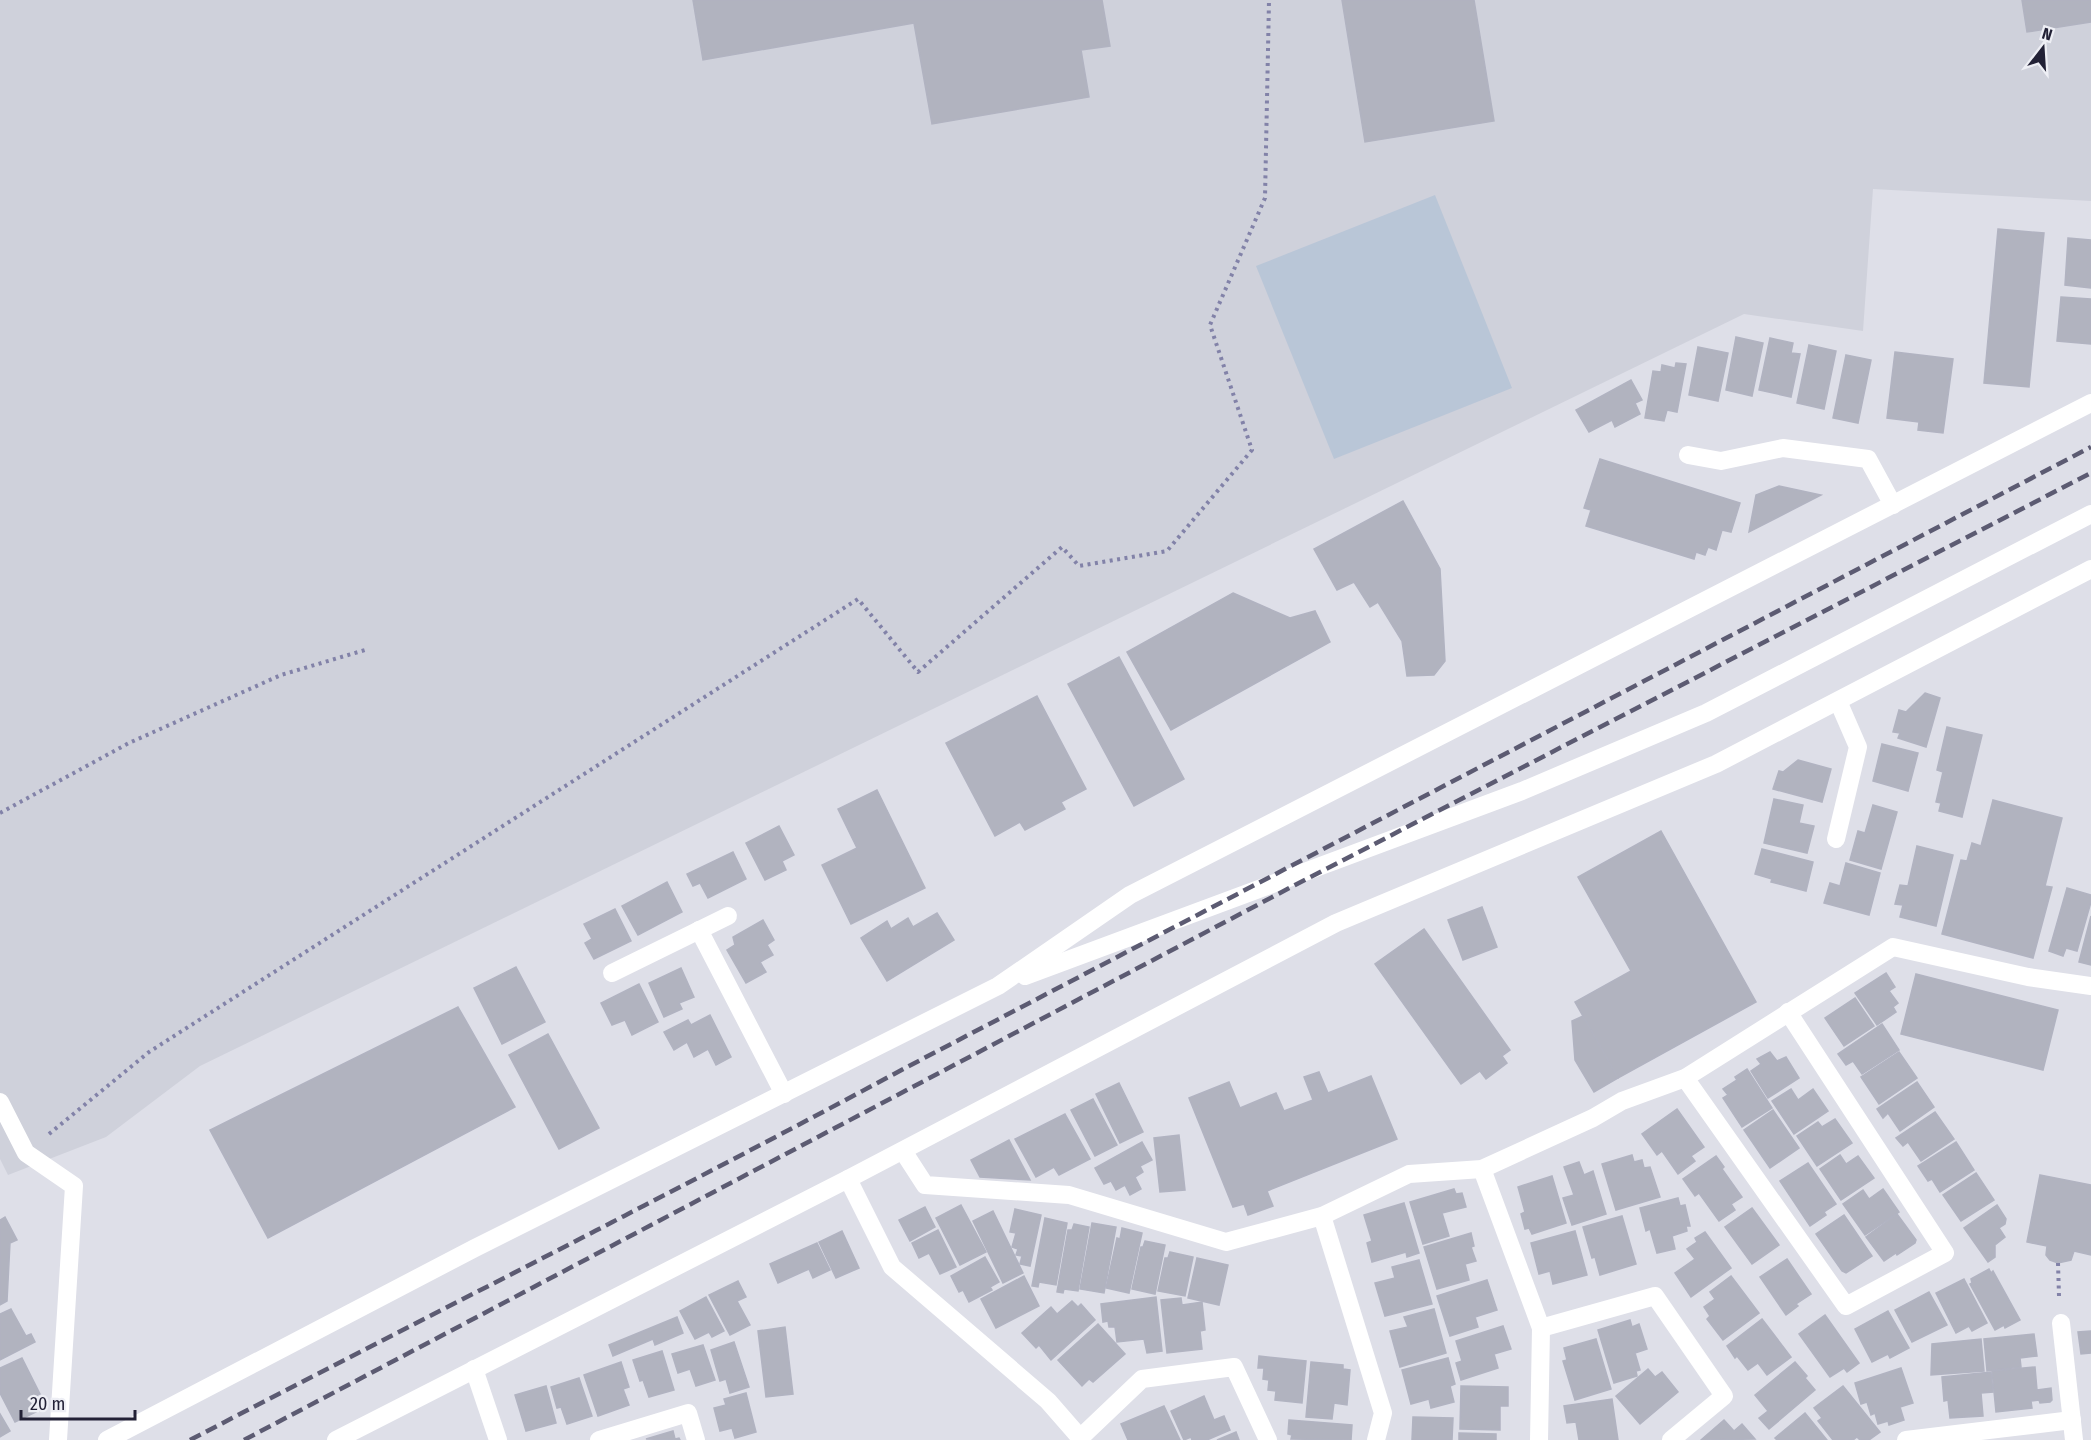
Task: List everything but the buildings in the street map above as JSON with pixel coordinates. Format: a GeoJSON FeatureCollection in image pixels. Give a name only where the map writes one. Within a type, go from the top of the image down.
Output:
{"type":"FeatureCollection","features":[{"type":"Feature","properties":{"kind":"street"},"geometry":{"type":"LineString","coordinates":[[998,986],[1130,896],[2091,403]]}},
{"type":"Feature","properties":{"kind":"street"},"geometry":{"type":"LineString","coordinates":[[1688,455],[1721,461],[1783,448],[1868,459],[1893,505]]}},
{"type":"Feature","properties":{"kind":"street"},"geometry":{"type":"LineString","coordinates":[[107,1440],[475,1248],[998,986],[1522,791],[1706,713],[2091,514]]}},
{"type":"Feature","properties":{"kind":"street"},"geometry":{"type":"LineString","coordinates":[[336,1440],[903,1151],[1336,923],[1716,764],[2091,569]]}},
{"type":"Feature","properties":{"kind":"street"},"geometry":{"type":"LineString","coordinates":[[1836,839],[1858,747],[1838,701]]}},
{"type":"Feature","properties":{"kind":"street"},"geometry":{"type":"LineString","coordinates":[[612,973],[728,916]]}},
{"type":"Feature","properties":{"kind":"street"},"geometry":{"type":"LineString","coordinates":[[699,930],[784,1094]]}},
{"type":"Feature","properties":{"kind":"street"},"geometry":{"type":"LineString","coordinates":[[903,1151],[925,1185],[1069,1195],[1226,1242],[1322,1216],[1409,1174],[1482,1169],[1593,1118],[1622,1101],[1685,1078],[1893,947],[2028,977],[2091,986]]}},
{"type":"Feature","properties":{"kind":"street"},"geometry":{"type":"LineString","coordinates":[[1685,1078],[1846,1306],[1945,1253],[1788,1012]]}},
{"type":"Feature","properties":{"kind":"street"},"geometry":{"type":"LineString","coordinates":[[0,1102],[26,1153],[74,1186],[58,1440]]}},
{"type":"Feature","properties":{"kind":"street"},"geometry":{"type":"LineString","coordinates":[[1482,1169],[1541,1328],[1539,1440]]}},
{"type":"Feature","properties":{"kind":"street"},"geometry":{"type":"LineString","coordinates":[[848,1179],[892,1268],[1048,1401],[1081,1439],[1142,1379],[1234,1367],[1268,1440]]}},
{"type":"Feature","properties":{"kind":"street"},"geometry":{"type":"LineString","coordinates":[[1322,1216],[1383,1413],[1376,1440]]}},
{"type":"Feature","properties":{"kind":"street"},"geometry":{"type":"LineString","coordinates":[[1541,1328],[1655,1296],[1724,1396],[1671,1440]]}},
{"type":"Feature","properties":{"kind":"street"},"geometry":{"type":"LineString","coordinates":[[2061,1323],[2074,1440]]}},
{"type":"Feature","properties":{"kind":"street"},"geometry":{"type":"LineString","coordinates":[[474,1370],[498,1440]]}},
{"type":"Feature","properties":{"kind":"street"},"geometry":{"type":"LineString","coordinates":[[600,1440],[688,1413],[696,1440]]}},
{"type":"Feature","properties":{"kind":"street"},"geometry":{"type":"LineString","coordinates":[[1906,1440],[2072,1420]]}},
{"type":"Feature","properties":{"kind":"path"},"geometry":{"type":"LineString","coordinates":[[26,1153],[149,1052],[858,600],[918,672],[1062,547],[1079,566],[1167,551],[1252,450],[1210,325],[1265,198],[1269,0]]}},
{"type":"Feature","properties":{"kind":"path"},"geometry":{"type":"LineString","coordinates":[[0,813],[129,743],[281,675],[365,650]]}},
{"type":"Feature","properties":{"kind":"shaded area"},"geometry":{"type":"Polygon","coordinates":[[[0,0],[2091,0],[2091,201],[1873,189],[1863,331],[1744,314],[200,1066],[106,1137],[8,1175],[0,1159],[0,0]]]}},
{"type":"Feature","properties":{"kind":"shaded area"},"geometry":{"type":"Polygon","coordinates":[[[1435,195],[1512,388],[1334,459],[1256,266],[1435,195]]]}},
{"type":"Feature","properties":{"kind":"railway"},"geometry":{"type":"LineString","coordinates":[[190,1440],[730,1161],[2091,447]]}},
{"type":"Feature","properties":{"kind":"railway"},"geometry":{"type":"LineString","coordinates":[[244,1440],[1297,884],[2091,473]]}}]}
